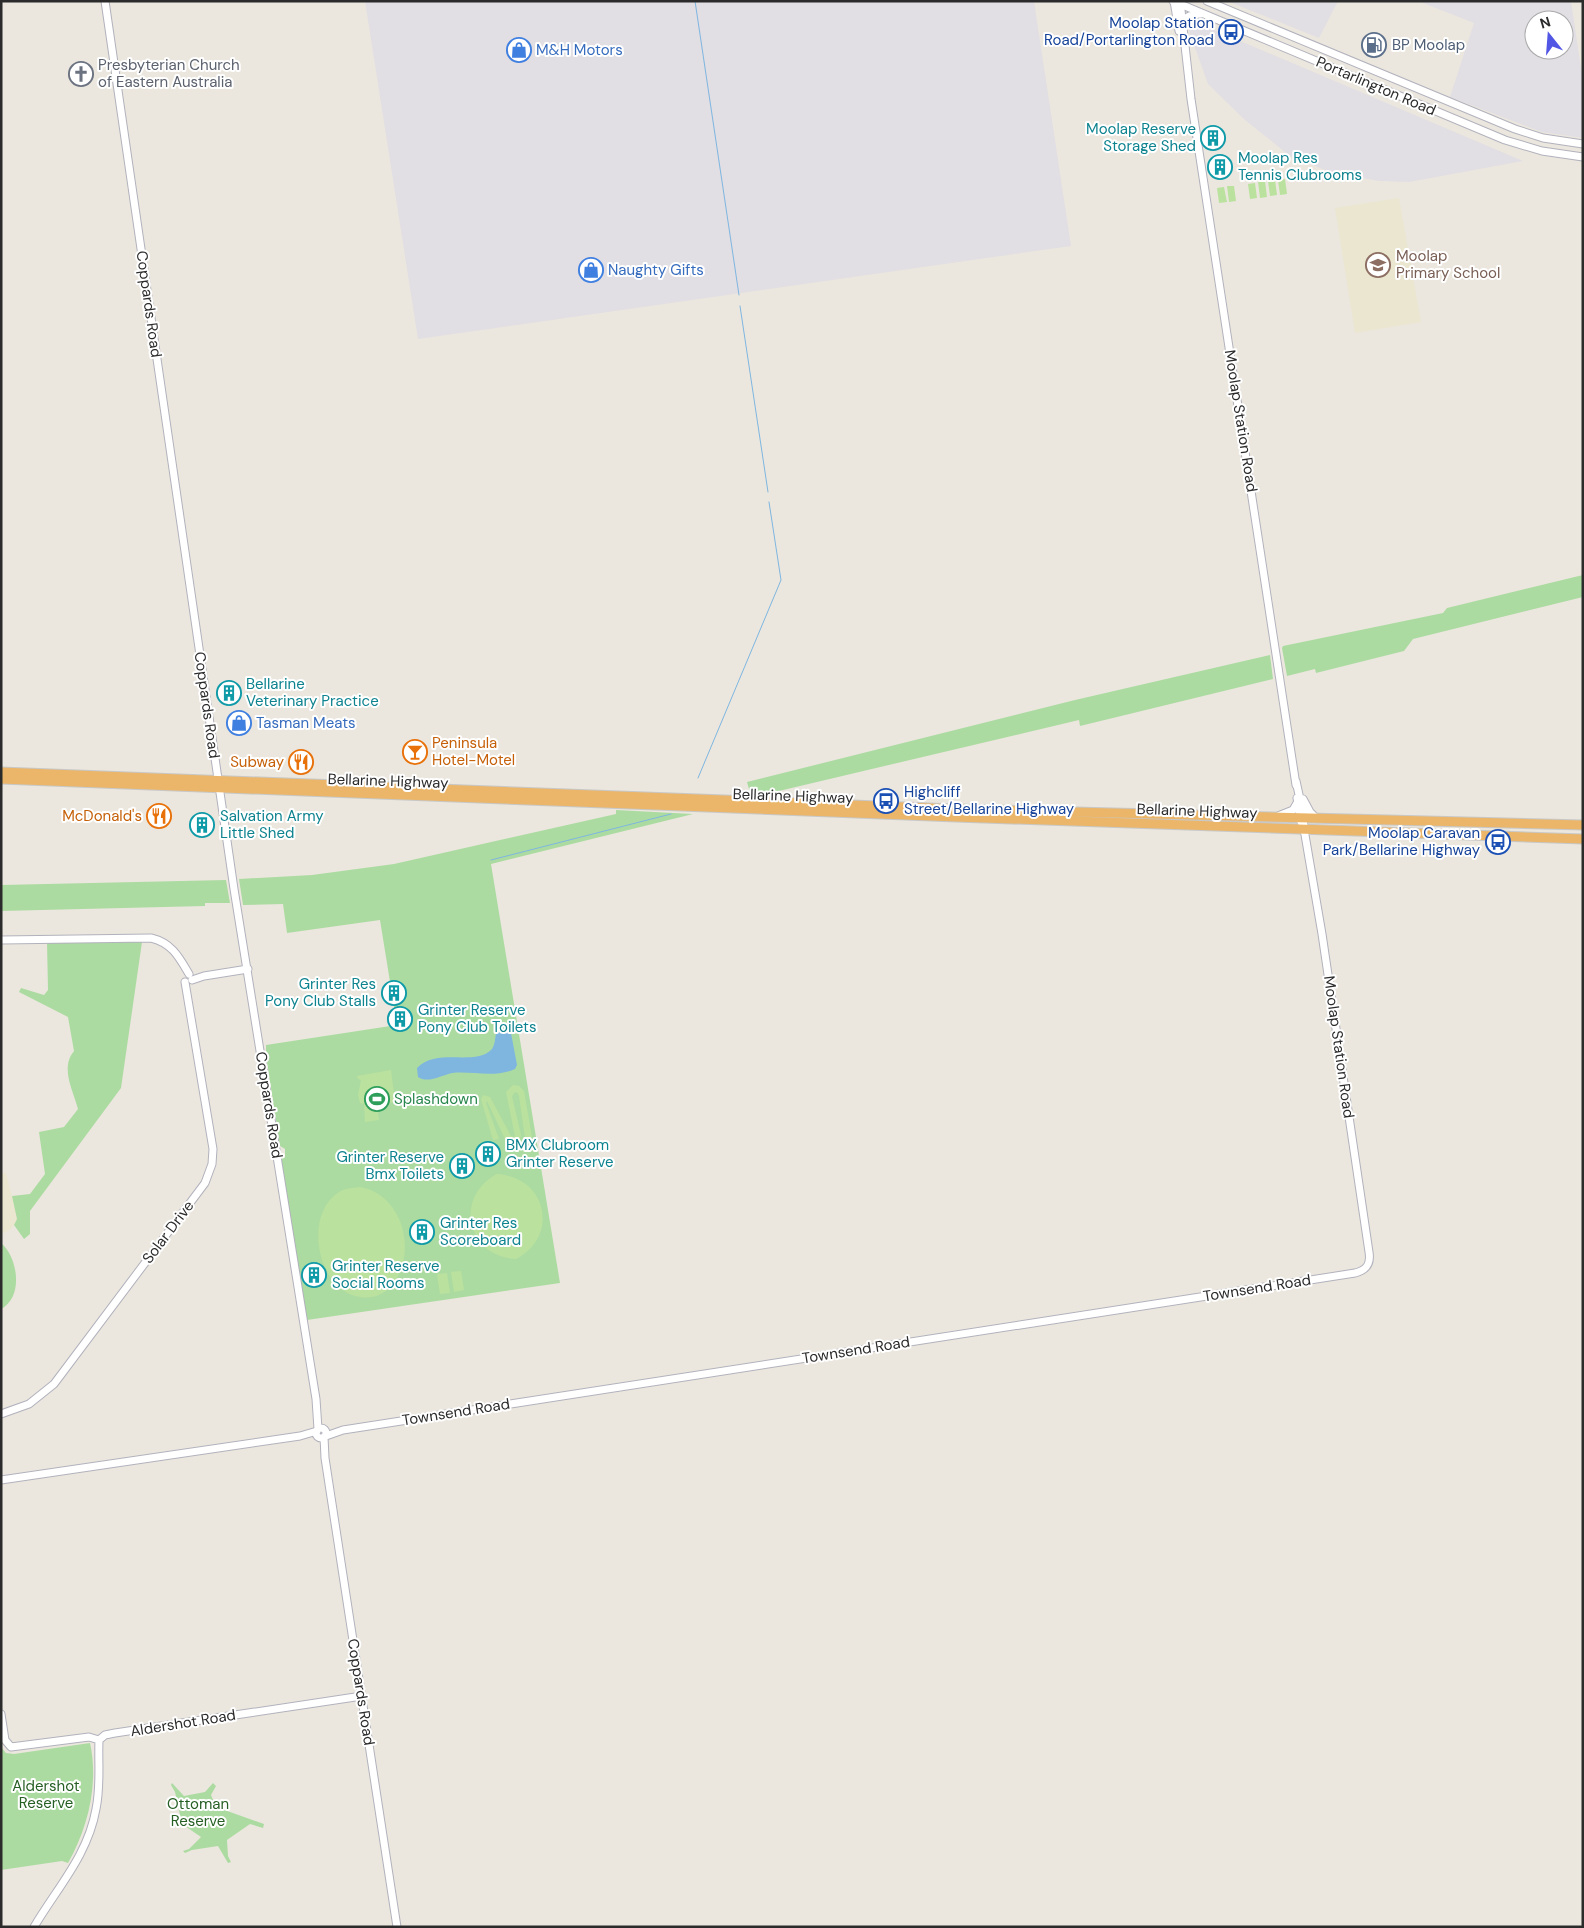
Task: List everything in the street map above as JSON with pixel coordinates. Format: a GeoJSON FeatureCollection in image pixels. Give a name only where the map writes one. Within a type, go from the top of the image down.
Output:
{"type":"FeatureCollection","features":[{"type":"Feature","properties":{"kind":"highway","name":"Bellarine Highway"},"geometry":{"type":"LineString","coordinates":[[1,772],[660,804],[1583,839]]}},
{"type":"Feature","properties":{"kind":"highway","name":"Bellarine Highway"},"geometry":{"type":"LineString","coordinates":[[1,779],[674,798],[954,809],[1583,826]]}},
{"type":"Feature","properties":{"kind":"highway"},"geometry":{"type":"LineString","coordinates":[[660,804],[674,798]]}},
{"type":"Feature","properties":{"kind":"street","name":"Coppards Road"},"geometry":{"type":"LineString","coordinates":[[105,1],[219,784],[397,1927]]}},
{"type":"Feature","properties":{"kind":"street","name":"Portarlington Road"},"geometry":{"type":"LineString","coordinates":[[1208,1],[1515,129],[1543,138],[1583,144]]}},
{"type":"Feature","properties":{"kind":"street","name":"Portarlington Road"},"geometry":{"type":"LineString","coordinates":[[1176,2],[1506,140],[1542,151],[1583,157]]}},
{"type":"Feature","properties":{"kind":"street","name":"Moolap Station Road"},"geometry":{"type":"LineString","coordinates":[[1176,2],[1182,26],[1186,61]]}},
{"type":"Feature","properties":{"kind":"street","name":"Moolap Station Road"},"geometry":{"type":"LineString","coordinates":[[1176,2],[1298,798],[1324,944],[1368,1242],[1370,1258],[1368,1265]]}},
{"type":"Feature","properties":{"kind":"street"},"geometry":{"type":"LineString","coordinates":[[1182,26],[1184,20],[1189,16],[1204,14]]}},
{"type":"Feature","properties":{"kind":"street"},"geometry":{"type":"LineString","coordinates":[[1276,817],[1293,810],[1298,798],[1316,818]]}},
{"type":"Feature","properties":{"kind":"street"},"geometry":{"type":"LineString","coordinates":[[1,940],[151,938],[163,942],[172,948],[183,964],[189,978],[248,969]]}},
{"type":"Feature","properties":{"kind":"street","name":"Solar Drive"},"geometry":{"type":"LineString","coordinates":[[1,1414],[29,1404],[54,1384],[207,1179],[212,1164],[212,1149],[189,996],[189,978]]}},
{"type":"Feature","properties":{"kind":"street","name":"Townsend Road"},"geometry":{"type":"LineString","coordinates":[[1,1480],[343,1430],[1356,1273],[1362,1271],[1368,1265]]}},
{"type":"Feature","properties":{"kind":"street","name":"Aldershot Road"},"geometry":{"type":"LineString","coordinates":[[1,1714],[5,1740],[8,1745],[11,1747],[22,1747],[89,1737],[99,1740],[105,1735],[115,1733],[362,1696]]}},
{"type":"Feature","properties":{"kind":"street"},"geometry":{"type":"LineString","coordinates":[[34,1927],[76,1864],[91,1828],[99,1791],[99,1740]]}},
{"type":"Feature","properties":{"kind":"shaded area"},"geometry":{"type":"Polygon","coordinates":[[[365,1],[1034,1],[1071,246],[418,339],[365,1]]]}},
{"type":"Feature","properties":{"kind":"shaded area"},"geometry":{"type":"Polygon","coordinates":[[[1227,1],[1338,1],[1319,38],[1227,1]]]}},
{"type":"Feature","properties":{"kind":"shaded area"},"geometry":{"type":"Polygon","coordinates":[[[1418,1],[1571,1],[1572,10],[1524,10],[1524,60],[1574,60],[1574,21],[1583,82],[1583,138],[1542,132],[1450,97],[1474,23],[1418,1]]]}},
{"type":"Feature","properties":{"kind":"shaded area"},"geometry":{"type":"Polygon","coordinates":[[[1184,17],[1523,161],[1409,182],[1379,181],[1330,172],[1290,156],[1245,120],[1208,84],[1184,17]]]}},
{"type":"Feature","properties":{"kind":"shaded area","name":"Moolap Primary School"},"geometry":{"type":"Polygon","coordinates":[[[1399,198],[1421,322],[1355,333],[1335,208],[1399,198]]]}},
{"type":"Feature","properties":{"kind":"shaded area"},"geometry":{"type":"Polygon","coordinates":[[[1,1173],[6,1173],[18,1220],[11,1229],[1,1234],[1,1173]]]}},
{"type":"Feature","properties":{"kind":"green space"},"geometry":{"type":"Polygon","coordinates":[[[1285,179],[1287,194],[1280,195],[1278,180],[1285,179]]]}},
{"type":"Feature","properties":{"kind":"green space"},"geometry":{"type":"Polygon","coordinates":[[[1275,180],[1277,195],[1270,196],[1268,181],[1275,180]]]}},
{"type":"Feature","properties":{"kind":"green space"},"geometry":{"type":"Polygon","coordinates":[[[1265,181],[1267,197],[1260,198],[1258,182],[1265,181]]]}},
{"type":"Feature","properties":{"kind":"green space"},"geometry":{"type":"Polygon","coordinates":[[[1255,183],[1257,198],[1250,199],[1248,184],[1255,183]]]}},
{"type":"Feature","properties":{"kind":"green space"},"geometry":{"type":"Polygon","coordinates":[[[1227,186],[1234,186],[1236,201],[1229,202],[1227,186]]]}},
{"type":"Feature","properties":{"kind":"green space"},"geometry":{"type":"Polygon","coordinates":[[[1224,187],[1227,202],[1219,203],[1217,188],[1224,187]]]}},
{"type":"Feature","properties":{"kind":"green space"},"geometry":{"type":"Polygon","coordinates":[[[1583,575],[1583,597],[1413,639],[1404,651],[1316,673],[1315,669],[1287,676],[1283,646],[1443,613],[1447,608],[1583,575]]]}},
{"type":"Feature","properties":{"kind":"green space"},"geometry":{"type":"Polygon","coordinates":[[[1270,655],[1273,679],[1080,726],[1079,720],[762,795],[751,796],[747,782],[1075,700],[1270,655]]]}},
{"type":"Feature","properties":{"kind":"green space"},"geometry":{"type":"Polygon","coordinates":[[[616,810],[693,814],[491,864],[560,1283],[307,1320],[281,1160],[285,1155],[285,1149],[280,1146],[266,1056],[266,1045],[397,1025],[380,920],[287,933],[283,904],[243,905],[239,879],[312,875],[394,864],[616,814],[616,810]]]}},
{"type":"Feature","properties":{"kind":"green space"},"geometry":{"type":"Polygon","coordinates":[[[226,880],[230,903],[205,903],[205,906],[1,911],[1,885],[226,880]]]}},
{"type":"Feature","properties":{"kind":"green space"},"geometry":{"type":"Polygon","coordinates":[[[47,942],[142,942],[121,1088],[30,1211],[30,1234],[24,1239],[14,1225],[17,1219],[12,1196],[30,1194],[45,1174],[39,1132],[64,1127],[78,1109],[68,1072],[70,1058],[74,1051],[68,1017],[19,992],[21,988],[44,995],[48,990],[47,942]]]}},
{"type":"Feature","properties":{"kind":"green space","name":"Splashdown"},"geometry":{"type":"Polygon","coordinates":[[[391,1070],[395,1102],[377,1106],[379,1120],[365,1122],[364,1104],[360,1103],[358,1095],[361,1080],[357,1076],[391,1070]]]}},
{"type":"Feature","properties":{"kind":"green space"},"geometry":{"type":"Polygon","coordinates":[[[513,1085],[519,1086],[524,1091],[532,1137],[525,1138],[519,1096],[515,1092],[512,1096],[521,1135],[519,1143],[513,1146],[508,1144],[505,1139],[487,1101],[486,1103],[499,1139],[493,1140],[481,1099],[483,1095],[490,1097],[511,1136],[514,1137],[506,1092],[513,1085]]]}},
{"type":"Feature","properties":{"kind":"green space"},"geometry":{"type":"Polygon","coordinates":[[[497,1174],[514,1178],[527,1185],[537,1196],[542,1209],[543,1223],[539,1236],[530,1249],[516,1259],[499,1255],[486,1248],[477,1237],[472,1224],[471,1210],[475,1197],[483,1184],[497,1174]]]}},
{"type":"Feature","properties":{"kind":"green space"},"geometry":{"type":"Polygon","coordinates":[[[360,1187],[374,1192],[386,1200],[395,1211],[401,1224],[404,1239],[405,1253],[395,1281],[384,1292],[371,1297],[354,1296],[339,1287],[328,1274],[321,1257],[318,1238],[320,1220],[327,1204],[339,1192],[349,1188],[360,1187]]]}},
{"type":"Feature","properties":{"kind":"green space"},"geometry":{"type":"Polygon","coordinates":[[[1,1243],[7,1249],[15,1267],[16,1287],[13,1296],[1,1309],[1,1243]]]}},
{"type":"Feature","properties":{"kind":"green space"},"geometry":{"type":"Polygon","coordinates":[[[461,1271],[464,1290],[454,1292],[451,1272],[461,1271]]]}},
{"type":"Feature","properties":{"kind":"green space"},"geometry":{"type":"Polygon","coordinates":[[[447,1273],[450,1293],[440,1294],[437,1274],[447,1273]]]}},
{"type":"Feature","properties":{"kind":"green space","name":"Aldershot Reserve"},"geometry":{"type":"Polygon","coordinates":[[[90,1743],[93,1774],[90,1805],[81,1835],[68,1863],[62,1861],[1,1870],[1,1747],[6,1753],[14,1754],[90,1743]]]}},
{"type":"Feature","properties":{"kind":"green space","name":"Ottoman Reserve"},"geometry":{"type":"Polygon","coordinates":[[[172,1783],[184,1796],[205,1792],[213,1783],[216,1786],[211,1795],[216,1807],[264,1824],[263,1828],[250,1824],[227,1840],[228,1856],[231,1862],[228,1863],[218,1846],[185,1853],[183,1851],[189,1849],[201,1837],[182,1824],[172,1783]]]}},
{"type":"Feature","properties":{"kind":"water"},"geometry":{"type":"Polygon","coordinates":[[[505,1028],[511,1033],[517,1065],[515,1069],[492,1074],[452,1073],[426,1080],[418,1077],[417,1068],[425,1062],[445,1058],[476,1057],[485,1054],[492,1049],[496,1034],[505,1028]]]}},
{"type":"Feature","properties":{"kind":"waterway"},"geometry":{"type":"LineString","coordinates":[[695,1],[739,295]]}},
{"type":"Feature","properties":{"kind":"waterway"},"geometry":{"type":"LineString","coordinates":[[740,306],[768,492]]}},
{"type":"Feature","properties":{"kind":"waterway"},"geometry":{"type":"LineString","coordinates":[[698,778],[781,580],[769,502]]}},
{"type":"Feature","properties":{"kind":"waterway"},"geometry":{"type":"LineString","coordinates":[[491,860],[671,814]]}},
{"type":"Feature","properties":{"kind":"place","name":"Moolap Station Road/Portarlington Road"},"geometry":{"type":"Point","coordinates":[1231,32]}},
{"type":"Feature","properties":{"kind":"place","name":"BP Moolap"},"geometry":{"type":"Point","coordinates":[1374,45]}},
{"type":"Feature","properties":{"kind":"place","name":"M&H Motors"},"geometry":{"type":"Point","coordinates":[519,50]}},
{"type":"Feature","properties":{"kind":"place","name":"Presbyterian Church of Eastern Australia"},"geometry":{"type":"Point","coordinates":[81,74]}},
{"type":"Feature","properties":{"kind":"place","name":"Moolap Reserve Storage Shed"},"geometry":{"type":"Point","coordinates":[1213,138]}},
{"type":"Feature","properties":{"kind":"place","name":"Moolap Res Tennis Clubrooms"},"geometry":{"type":"Point","coordinates":[1220,167]}},
{"type":"Feature","properties":{"kind":"place","name":"Moolap Primary School"},"geometry":{"type":"Point","coordinates":[1378,265]}},
{"type":"Feature","properties":{"kind":"place","name":"Naughty Gifts"},"geometry":{"type":"Point","coordinates":[591,270]}},
{"type":"Feature","properties":{"kind":"place","name":"Bellarine Veterinary Practice"},"geometry":{"type":"Point","coordinates":[229,693]}},
{"type":"Feature","properties":{"kind":"place","name":"Tasman Meats"},"geometry":{"type":"Point","coordinates":[239,723]}},
{"type":"Feature","properties":{"kind":"place","name":"Peninsula Hotel-Motel"},"geometry":{"type":"Point","coordinates":[415,752]}},
{"type":"Feature","properties":{"kind":"place","name":"Subway"},"geometry":{"type":"Point","coordinates":[301,762]}},
{"type":"Feature","properties":{"kind":"place","name":"Highcliff Street/Bellarine Highway"},"geometry":{"type":"Point","coordinates":[886,801]}},
{"type":"Feature","properties":{"kind":"place","name":"McDonald's"},"geometry":{"type":"Point","coordinates":[159,816]}},
{"type":"Feature","properties":{"kind":"place","name":"Salvation Army Little Shed"},"geometry":{"type":"Point","coordinates":[202,825]}},
{"type":"Feature","properties":{"kind":"place","name":"Moolap Caravan Park/Bellarine Highway"},"geometry":{"type":"Point","coordinates":[1498,842]}},
{"type":"Feature","properties":{"kind":"place","name":"Grinter Res Pony Club Stalls"},"geometry":{"type":"Point","coordinates":[394,993]}},
{"type":"Feature","properties":{"kind":"place","name":"Grinter Reserve Pony Club Toilets"},"geometry":{"type":"Point","coordinates":[400,1019]}},
{"type":"Feature","properties":{"kind":"place","name":"Splashdown"},"geometry":{"type":"Point","coordinates":[377,1099]}},
{"type":"Feature","properties":{"kind":"place","name":"BMX Clubroom Grinter Reserve"},"geometry":{"type":"Point","coordinates":[488,1154]}},
{"type":"Feature","properties":{"kind":"place","name":"Grinter Reserve Bmx Toilets"},"geometry":{"type":"Point","coordinates":[462,1166]}},
{"type":"Feature","properties":{"kind":"place","name":"Grinter Res Scoreboard"},"geometry":{"type":"Point","coordinates":[422,1232]}},
{"type":"Feature","properties":{"kind":"place","name":"Grinter Reserve Social Rooms"},"geometry":{"type":"Point","coordinates":[314,1275]}}]}
